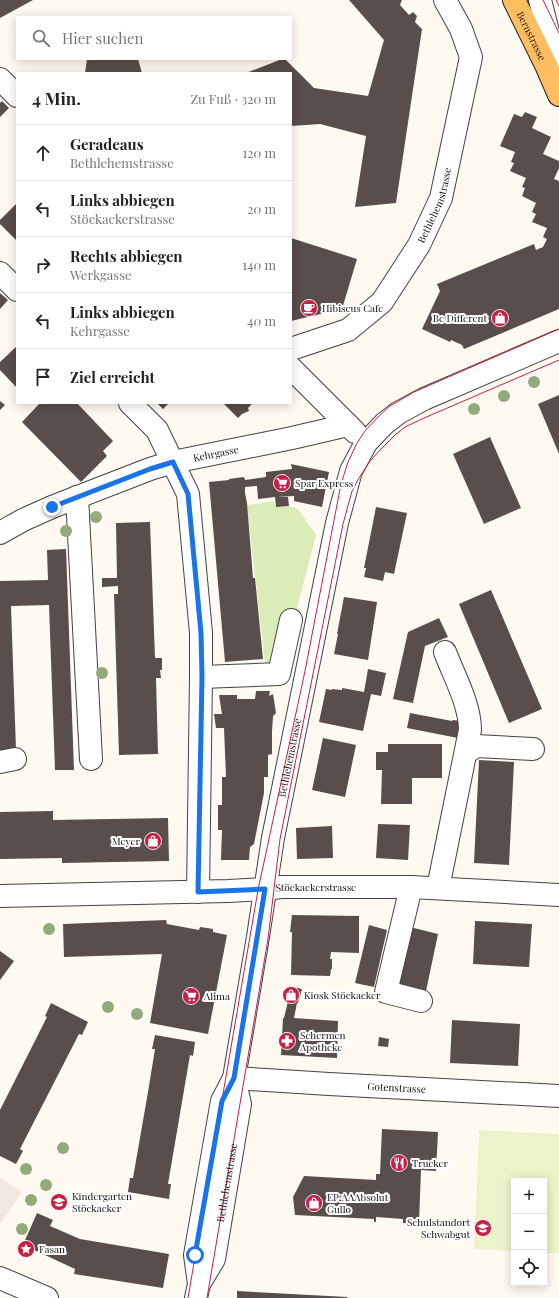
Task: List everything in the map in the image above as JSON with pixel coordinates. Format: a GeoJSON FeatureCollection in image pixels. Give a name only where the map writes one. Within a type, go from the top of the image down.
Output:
{"type":"FeatureCollection","features":[{"type":"Feature","properties":{"kind":"main road","name":"Bernstrasse"},"geometry":{"type":"LineString","coordinates":[[514,0],[559,95]]}},
{"type":"Feature","properties":{"kind":"main road","name":"Bernstrasse"},"geometry":{"type":"LineString","coordinates":[[525,0],[558,69]]}},
{"type":"Feature","properties":{"kind":"street","name":"Bethlehemstrasse"},"geometry":{"type":"LineString","coordinates":[[292,349],[348,330],[382,302],[419,245],[441,198],[470,57],[461,29],[445,0]]}},
{"type":"Feature","properties":{"kind":"street"},"geometry":{"type":"LineString","coordinates":[[540,0],[558,69]]}},
{"type":"Feature","properties":{"kind":"street"},"geometry":{"type":"LineString","coordinates":[[553,0],[559,10]]}},
{"type":"Feature","properties":{"kind":"street"},"geometry":{"type":"LineString","coordinates":[[0,79],[16,95]]}},
{"type":"Feature","properties":{"kind":"street"},"geometry":{"type":"LineString","coordinates":[[0,273],[16,289]]}},
{"type":"Feature","properties":{"kind":"street","name":"Bethlehemstrasse"},"geometry":{"type":"LineString","coordinates":[[198,1291],[195,1255],[222,1101],[234,1078],[273,838],[337,523],[352,471],[366,443],[384,424],[398,413],[413,404],[559,341]]}},
{"type":"Feature","properties":{"kind":"street"},"geometry":{"type":"LineString","coordinates":[[292,369],[366,443]]}},
{"type":"Feature","properties":{"kind":"street"},"geometry":{"type":"LineString","coordinates":[[131,404],[157,430],[188,494],[201,633],[202,677],[198,892]]}},
{"type":"Feature","properties":{"kind":"street","name":"Kehrgasse"},"geometry":{"type":"LineString","coordinates":[[0,534],[28,518],[52,507],[150,469],[173,462],[292,438],[348,424]]}},
{"type":"Feature","properties":{"kind":"street"},"geometry":{"type":"LineString","coordinates":[[77,497],[91,759]]}},
{"type":"Feature","properties":{"kind":"street"},"geometry":{"type":"LineString","coordinates":[[202,677],[279,674],[291,620]]}},
{"type":"Feature","properties":{"kind":"street"},"geometry":{"type":"LineString","coordinates":[[438,888],[470,730],[470,720],[467,708],[445,652]]}},
{"type":"Feature","properties":{"kind":"street"},"geometry":{"type":"LineString","coordinates":[[466,753],[476,746],[533,749]]}},
{"type":"Feature","properties":{"kind":"street","name":"Stöckackerstrasse"},"geometry":{"type":"LineString","coordinates":[[0,896],[198,892],[288,887],[411,887],[559,895]]}},
{"type":"Feature","properties":{"kind":"street"},"geometry":{"type":"LineString","coordinates":[[411,887],[386,992],[421,1001]]}},
{"type":"Feature","properties":{"kind":"street","name":"Gotenstrasse"},"geometry":{"type":"LineString","coordinates":[[234,1078],[337,1085],[559,1096]]}},
{"type":"Feature","properties":{"kind":"street"},"geometry":{"type":"LineString","coordinates":[[0,1278],[47,1298]]}},
{"type":"Feature","properties":{"kind":"green space"},"geometry":{"type":"Polygon","coordinates":[[[274,501],[275,507],[289,506],[298,509],[316,535],[295,616],[275,663],[265,663],[247,505],[274,501]]]}},
{"type":"Feature","properties":{"kind":"green space"},"geometry":{"type":"Polygon","coordinates":[[[479,1130],[559,1134],[559,1253],[547,1253],[547,1178],[511,1178],[511,1251],[474,1249],[479,1130]]]}},
{"type":"Feature","properties":{"kind":"shaded area"},"geometry":{"type":"Polygon","coordinates":[[[0,1177],[22,1192],[0,1225],[0,1177]]]}},
{"type":"Feature","properties":{"kind":"building"},"geometry":{"type":"Polygon","coordinates":[[[0,0],[33,0],[0,18],[0,0]]]}},
{"type":"Feature","properties":{"kind":"building"},"geometry":{"type":"Polygon","coordinates":[[[349,0],[402,0],[400,5],[409,15],[413,12],[417,16],[415,22],[422,29],[396,203],[355,207],[366,136],[320,124],[292,126],[292,72],[249,72],[279,60],[286,60],[314,88],[368,96],[384,40],[349,0]]]}},
{"type":"Feature","properties":{"kind":"building"},"geometry":{"type":"Polygon","coordinates":[[[87,60],[138,60],[142,72],[85,72],[87,60]]]}},
{"type":"Feature","properties":{"kind":"building"},"geometry":{"type":"Polygon","coordinates":[[[2,101],[9,108],[0,117],[0,103],[2,101]]]}},
{"type":"Feature","properties":{"kind":"building"},"geometry":{"type":"Polygon","coordinates":[[[525,112],[537,117],[532,128],[551,137],[543,154],[559,161],[559,168],[554,179],[559,181],[559,309],[464,349],[462,345],[451,340],[450,342],[422,329],[440,291],[437,284],[534,244],[536,250],[543,247],[547,239],[543,237],[547,228],[532,222],[536,214],[532,212],[536,203],[522,196],[525,188],[522,187],[526,178],[510,171],[514,163],[511,162],[515,152],[500,146],[514,114],[522,117],[525,112]]]}},
{"type":"Feature","properties":{"kind":"building"},"geometry":{"type":"Polygon","coordinates":[[[16,204],[16,240],[0,224],[0,220],[16,204]]]}},
{"type":"Feature","properties":{"kind":"building"},"geometry":{"type":"Polygon","coordinates":[[[292,238],[357,259],[342,309],[292,321],[292,238]]]}},
{"type":"Feature","properties":{"kind":"building"},"geometry":{"type":"Polygon","coordinates":[[[0,293],[8,300],[0,309],[0,293]]]}},
{"type":"Feature","properties":{"kind":"building"},"geometry":{"type":"Polygon","coordinates":[[[16,347],[16,387],[0,370],[0,362],[16,347]]]}},
{"type":"Feature","properties":{"kind":"building"},"geometry":{"type":"Polygon","coordinates":[[[559,395],[559,454],[538,404],[559,395]]]}},
{"type":"Feature","properties":{"kind":"building"},"geometry":{"type":"Polygon","coordinates":[[[0,401],[5,405],[0,410],[0,401]]]}},
{"type":"Feature","properties":{"kind":"building"},"geometry":{"type":"Polygon","coordinates":[[[39,404],[78,404],[113,441],[103,451],[107,456],[81,482],[22,422],[39,404]]]}},
{"type":"Feature","properties":{"kind":"building"},"geometry":{"type":"Polygon","coordinates":[[[158,404],[168,404],[163,409],[158,404]]]}},
{"type":"Feature","properties":{"kind":"building"},"geometry":{"type":"Polygon","coordinates":[[[224,404],[252,404],[248,408],[249,411],[242,414],[238,418],[224,404]]]}},
{"type":"Feature","properties":{"kind":"building"},"geometry":{"type":"Polygon","coordinates":[[[490,437],[521,508],[484,524],[453,454],[490,437]]]}},
{"type":"Feature","properties":{"kind":"building"},"geometry":{"type":"Polygon","coordinates":[[[291,464],[329,472],[322,507],[294,501],[294,496],[277,497],[288,497],[289,506],[276,507],[275,497],[258,499],[257,486],[245,487],[253,578],[255,578],[263,659],[225,662],[209,482],[244,477],[245,480],[266,477],[266,472],[292,469],[291,464]]]}},
{"type":"Feature","properties":{"kind":"building"},"geometry":{"type":"Polygon","coordinates":[[[376,507],[407,513],[394,574],[385,572],[383,581],[364,577],[366,568],[364,568],[376,507]]]}},
{"type":"Feature","properties":{"kind":"building"},"geometry":{"type":"Polygon","coordinates":[[[150,522],[155,658],[162,658],[162,670],[160,670],[161,678],[156,678],[158,754],[119,755],[114,594],[118,594],[118,586],[102,587],[102,578],[117,578],[116,523],[150,522]]]}},
{"type":"Feature","properties":{"kind":"building"},"geometry":{"type":"Polygon","coordinates":[[[66,549],[74,770],[55,770],[49,605],[11,606],[16,750],[0,750],[0,581],[48,580],[47,550],[66,549]]]}},
{"type":"Feature","properties":{"kind":"building"},"geometry":{"type":"Polygon","coordinates":[[[491,590],[542,709],[509,723],[459,604],[491,590]]]}},
{"type":"Feature","properties":{"kind":"building"},"geometry":{"type":"Polygon","coordinates":[[[344,597],[377,602],[368,660],[334,654],[344,597]]]}},
{"type":"Feature","properties":{"kind":"building"},"geometry":{"type":"Polygon","coordinates":[[[439,618],[448,637],[425,646],[413,703],[393,699],[408,632],[439,618]]]}},
{"type":"Feature","properties":{"kind":"building"},"geometry":{"type":"Polygon","coordinates":[[[368,669],[386,673],[381,696],[371,694],[363,731],[319,722],[326,689],[342,690],[342,688],[364,692],[368,669]]]}},
{"type":"Feature","properties":{"kind":"building"},"geometry":{"type":"Polygon","coordinates":[[[256,691],[270,691],[269,696],[273,694],[276,713],[273,716],[272,754],[268,755],[268,777],[264,777],[264,793],[254,844],[250,847],[249,860],[221,860],[222,830],[218,830],[218,805],[222,805],[222,777],[226,777],[224,728],[216,728],[214,714],[222,714],[219,695],[237,695],[237,699],[255,699],[256,691]]]}},
{"type":"Feature","properties":{"kind":"building"},"geometry":{"type":"Polygon","coordinates":[[[410,713],[452,721],[461,721],[458,738],[407,728],[410,713]]]}},
{"type":"Feature","properties":{"kind":"building"},"geometry":{"type":"Polygon","coordinates":[[[323,738],[356,745],[345,797],[312,790],[323,738]]]}},
{"type":"Feature","properties":{"kind":"building"},"geometry":{"type":"Polygon","coordinates":[[[388,744],[442,744],[442,778],[412,778],[412,804],[381,804],[382,770],[376,770],[376,752],[388,752],[388,744]]]}},
{"type":"Feature","properties":{"kind":"building"},"geometry":{"type":"Polygon","coordinates":[[[479,760],[514,762],[509,865],[474,863],[479,760]]]}},
{"type":"Feature","properties":{"kind":"building"},"geometry":{"type":"Polygon","coordinates":[[[53,811],[53,820],[168,818],[169,861],[62,863],[62,858],[0,859],[0,812],[53,811]]]}},
{"type":"Feature","properties":{"kind":"building"},"geometry":{"type":"Polygon","coordinates":[[[378,824],[410,825],[408,860],[376,858],[378,824]]]}},
{"type":"Feature","properties":{"kind":"building"},"geometry":{"type":"Polygon","coordinates":[[[332,826],[333,858],[297,859],[296,828],[332,826]]]}},
{"type":"Feature","properties":{"kind":"building"},"geometry":{"type":"Polygon","coordinates":[[[292,915],[359,916],[359,953],[331,952],[330,959],[332,959],[332,969],[330,976],[291,975],[292,932],[290,932],[292,915]]]}},
{"type":"Feature","properties":{"kind":"building"},"geometry":{"type":"Polygon","coordinates":[[[166,920],[167,924],[199,930],[200,927],[213,929],[213,932],[227,935],[208,1034],[150,1023],[162,954],[64,957],[63,924],[166,920]]]}},
{"type":"Feature","properties":{"kind":"building"},"geometry":{"type":"Polygon","coordinates":[[[475,921],[532,924],[529,967],[473,964],[475,921]]]}},
{"type":"Feature","properties":{"kind":"building"},"geometry":{"type":"Polygon","coordinates":[[[369,925],[387,930],[374,987],[355,983],[369,925]]]}},
{"type":"Feature","properties":{"kind":"building"},"geometry":{"type":"Polygon","coordinates":[[[406,926],[438,934],[426,991],[397,984],[406,926]]]}},
{"type":"Feature","properties":{"kind":"building"},"geometry":{"type":"Polygon","coordinates":[[[0,951],[14,961],[0,980],[0,951]]]}},
{"type":"Feature","properties":{"kind":"building"},"geometry":{"type":"Polygon","coordinates":[[[289,986],[302,989],[294,1018],[338,1021],[337,1058],[281,1055],[283,1018],[288,1001],[289,986]]]}},
{"type":"Feature","properties":{"kind":"building"},"geometry":{"type":"Polygon","coordinates":[[[51,1003],[88,1022],[82,1035],[79,1034],[20,1149],[23,1151],[16,1164],[0,1156],[0,1110],[47,1017],[45,1016],[51,1003]]]}},
{"type":"Feature","properties":{"kind":"building"},"geometry":{"type":"Polygon","coordinates":[[[452,1020],[520,1024],[518,1066],[450,1063],[452,1020]]]}},
{"type":"Feature","properties":{"kind":"building"},"geometry":{"type":"Polygon","coordinates":[[[155,1035],[195,1042],[193,1056],[190,1055],[168,1184],[171,1184],[169,1199],[128,1192],[130,1178],[133,1178],[148,1092],[155,1049],[152,1049],[155,1035]]]}},
{"type":"Feature","properties":{"kind":"building"},"geometry":{"type":"Polygon","coordinates":[[[379,1037],[389,1039],[388,1047],[378,1046],[379,1037]]]}},
{"type":"Feature","properties":{"kind":"building"},"geometry":{"type":"Polygon","coordinates":[[[382,1129],[438,1132],[436,1171],[421,1170],[419,1222],[422,1224],[403,1223],[403,1219],[376,1217],[376,1222],[374,1222],[374,1219],[295,1215],[293,1197],[304,1176],[376,1180],[376,1174],[380,1174],[382,1129]]]}},
{"type":"Feature","properties":{"kind":"building"},"geometry":{"type":"Polygon","coordinates":[[[37,1213],[53,1220],[50,1226],[80,1239],[169,1254],[163,1288],[74,1274],[75,1269],[32,1249],[31,1251],[22,1247],[37,1213]]]}},
{"type":"Feature","properties":{"kind":"building"},"geometry":{"type":"Polygon","coordinates":[[[237,1291],[347,1297],[347,1298],[237,1298],[237,1291]]]}},
{"type":"Feature","properties":{"kind":"tram line"},"geometry":{"type":"LineString","coordinates":[[543,0],[559,33]]}},
{"type":"Feature","properties":{"kind":"tram line"},"geometry":{"type":"LineString","coordinates":[[556,0],[559,6]]}},
{"type":"Feature","properties":{"kind":"tram line"},"geometry":{"type":"LineString","coordinates":[[188,1298],[258,890],[305,671],[341,484],[348,462],[357,443],[365,431],[390,406],[414,392],[559,329]]}},
{"type":"Feature","properties":{"kind":"tram line"},"geometry":{"type":"LineString","coordinates":[[207,1298],[268,939],[280,839],[343,524],[352,491],[370,461],[395,435],[405,427],[559,360]]}},
{"type":"Feature","properties":{"kind":"place","name":"Hibiscus Cafe"},"geometry":{"type":"Point","coordinates":[309,308]}},
{"type":"Feature","properties":{"kind":"place","name":"Be Different"},"geometry":{"type":"Point","coordinates":[500,318]}},
{"type":"Feature","properties":{"kind":"place","name":"Spar Express"},"geometry":{"type":"Point","coordinates":[282,483]}},
{"type":"Feature","properties":{"kind":"place","name":"Meyer"},"geometry":{"type":"Point","coordinates":[153,841]}},
{"type":"Feature","properties":{"kind":"place","name":"Kiosk Stöckacker"},"geometry":{"type":"Point","coordinates":[291,995]}},
{"type":"Feature","properties":{"kind":"place","name":"Alima"},"geometry":{"type":"Point","coordinates":[191,996]}},
{"type":"Feature","properties":{"kind":"place","name":"Schermen Apotheke"},"geometry":{"type":"Point","coordinates":[287,1041]}},
{"type":"Feature","properties":{"kind":"place","name":"Trucker"},"geometry":{"type":"Point","coordinates":[399,1163]}},
{"type":"Feature","properties":{"kind":"place","name":"Kindergarten Stöckacker"},"geometry":{"type":"Point","coordinates":[59,1202]}},
{"type":"Feature","properties":{"kind":"place","name":"EP:AAAbsolut Gullo"},"geometry":{"type":"Point","coordinates":[314,1203]}},
{"type":"Feature","properties":{"kind":"place","name":"Schulstandort Schwabgut"},"geometry":{"type":"Point","coordinates":[483,1228]}},
{"type":"Feature","properties":{"kind":"place","name":"Fasan"},"geometry":{"type":"Point","coordinates":[26,1249]}},
{"type":"Feature","properties":{"kind":"route"},"geometry":{"type":"LineString","coordinates":[[52,507],[150,469],[173,462],[188,494],[201,633],[202,677],[198,892],[265,889],[234,1078],[222,1101],[195,1255]]}}]}
